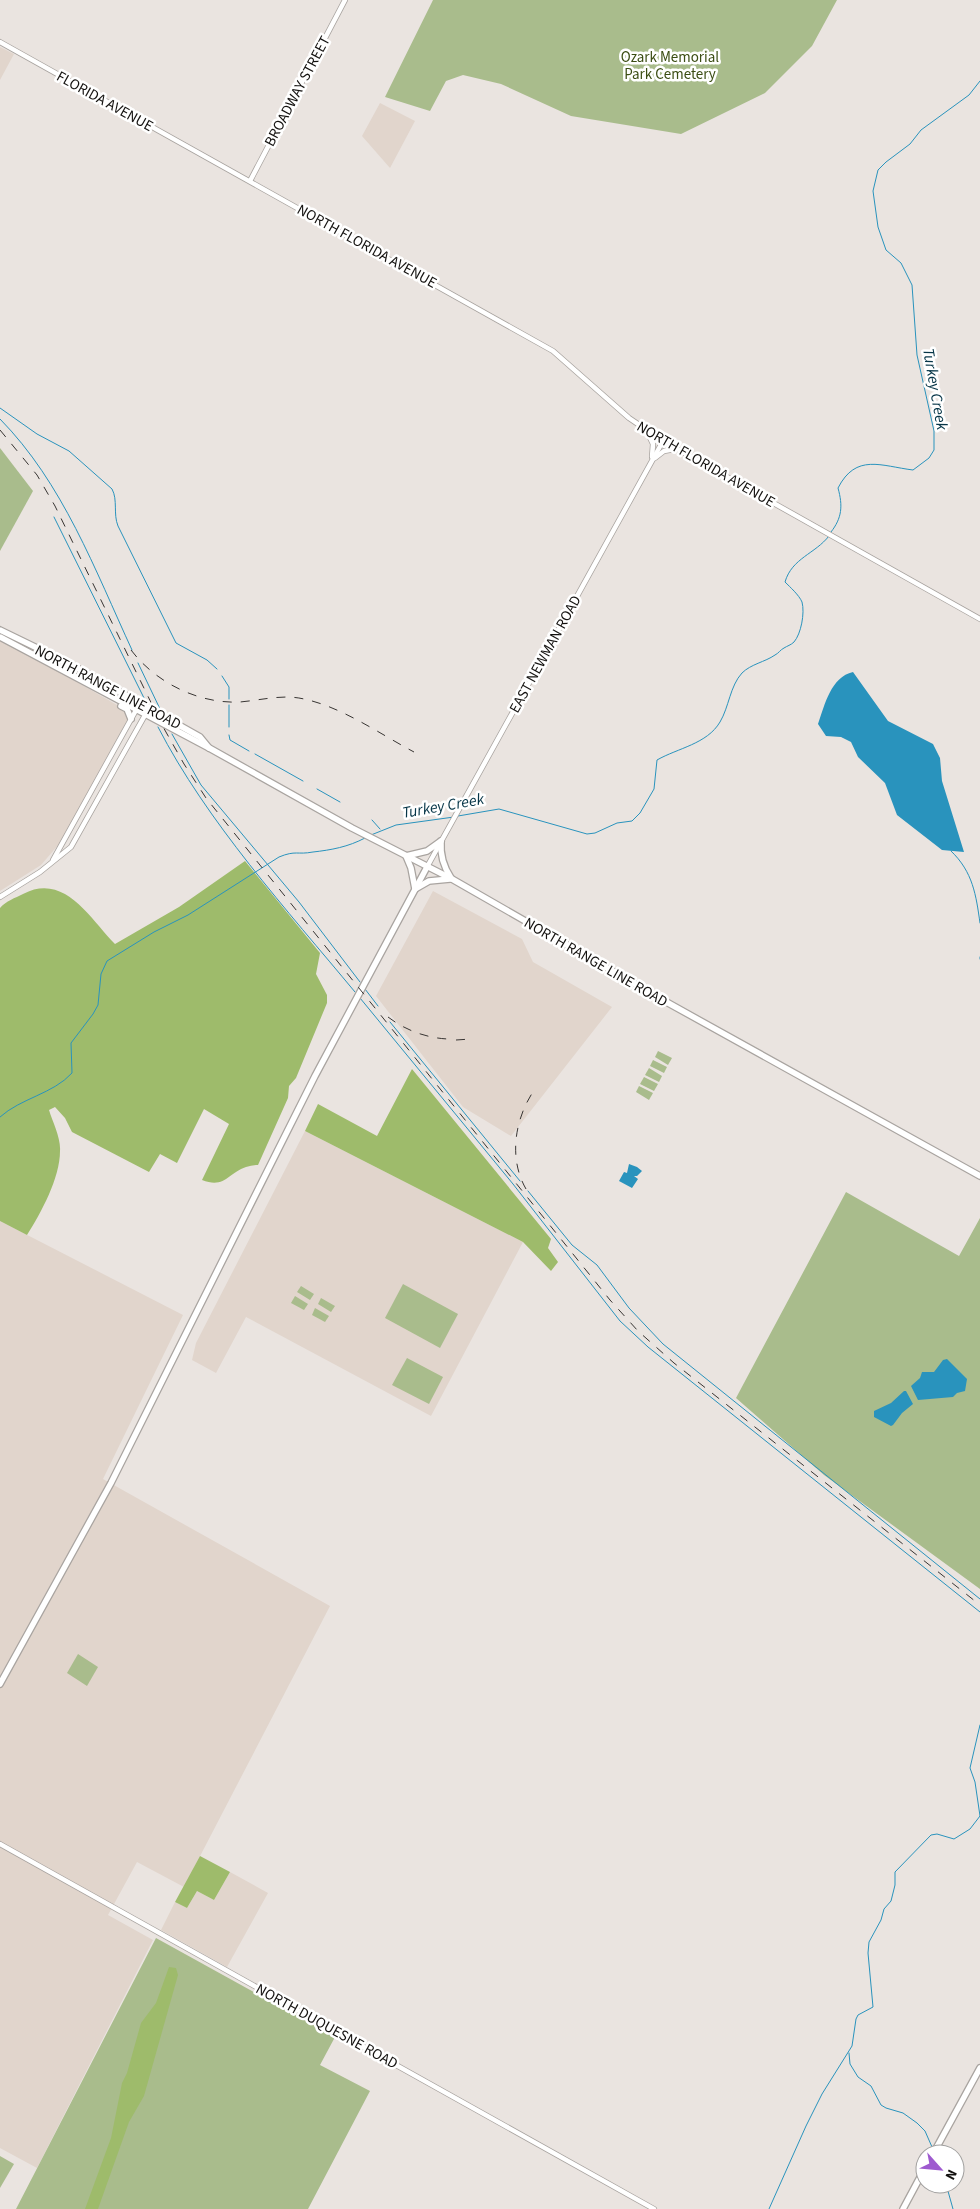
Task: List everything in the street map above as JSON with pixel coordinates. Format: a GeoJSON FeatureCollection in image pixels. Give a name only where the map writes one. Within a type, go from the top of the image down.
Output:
{"type":"FeatureCollection","features":[{"type":"Feature","properties":{"kind":"main road","name":"NORTH RANGE LINE ROAD"},"geometry":{"type":"LineString","coordinates":[[0,630],[44,650],[149,708],[200,737],[211,749]]}},
{"type":"Feature","properties":{"kind":"main road","name":"NORTH RANGE LINE ROAD"},"geometry":{"type":"LineString","coordinates":[[0,637],[72,674],[145,716],[211,749],[352,828],[452,879],[577,952],[980,1176]]}},
{"type":"Feature","properties":{"kind":"main road"},"geometry":{"type":"LineString","coordinates":[[72,674],[77,682],[127,709],[131,719]]}},
{"type":"Feature","properties":{"kind":"main road"},"geometry":{"type":"LineString","coordinates":[[441,841],[443,863],[452,879],[435,880],[415,889],[412,868],[406,856],[428,850],[441,841]]}},
{"type":"Feature","properties":{"kind":"main road"},"geometry":{"type":"LineString","coordinates":[[0,1684],[112,1483],[315,1076],[427,867]]}},
{"type":"Feature","properties":{"kind":"main road"},"geometry":{"type":"LineString","coordinates":[[938,2144],[980,2068]]}},
{"type":"Feature","properties":{"kind":"main road"},"geometry":{"type":"LineString","coordinates":[[902,2209],[915,2186]]}},
{"type":"Feature","properties":{"kind":"street","name":"BROADWAY STREET"},"geometry":{"type":"LineString","coordinates":[[250,181],[345,0]]}},
{"type":"Feature","properties":{"kind":"street","name":"FLORIDA AVENUE"},"geometry":{"type":"LineString","coordinates":[[0,42],[210,159]]}},
{"type":"Feature","properties":{"kind":"street","name":"NORTH FLORIDA AVENUE"},"geometry":{"type":"LineString","coordinates":[[210,159],[553,351],[629,418],[663,441],[846,542],[980,619]]}},
{"type":"Feature","properties":{"kind":"street"},"geometry":{"type":"LineString","coordinates":[[646,430],[653,446],[650,464]]}},
{"type":"Feature","properties":{"kind":"street","name":"EAST NEWMAN ROAD"},"geometry":{"type":"LineString","coordinates":[[427,867],[663,441]]}},
{"type":"Feature","properties":{"kind":"street"},"geometry":{"type":"LineString","coordinates":[[650,464],[662,452],[678,450]]}},
{"type":"Feature","properties":{"kind":"street"},"geometry":{"type":"LineString","coordinates":[[52,862],[140,703]]}},
{"type":"Feature","properties":{"kind":"street"},"geometry":{"type":"LineString","coordinates":[[0,897],[64,855],[77,839],[149,708]]}},
{"type":"Feature","properties":{"kind":"street","name":"NORTH DUQUESNE ROAD"},"geometry":{"type":"LineString","coordinates":[[0,1844],[654,2209]]}},
{"type":"Feature","properties":{"kind":"shaded area"},"geometry":{"type":"Polygon","coordinates":[[[0,47],[14,54],[0,80],[0,47]]]}},
{"type":"Feature","properties":{"kind":"shaded area"},"geometry":{"type":"Polygon","coordinates":[[[380,103],[415,121],[390,168],[362,136],[380,103]]]}},
{"type":"Feature","properties":{"kind":"shaded area"},"geometry":{"type":"Polygon","coordinates":[[[0,638],[124,709],[128,719],[60,843],[41,865],[0,891],[0,638]]]}},
{"type":"Feature","properties":{"kind":"shaded area"},"geometry":{"type":"Polygon","coordinates":[[[433,891],[522,939],[533,962],[612,1007],[511,1136],[463,1107],[376,996],[433,891]]]}},
{"type":"Feature","properties":{"kind":"shaded area"},"geometry":{"type":"Polygon","coordinates":[[[305,1131],[523,1242],[431,1416],[246,1317],[216,1373],[192,1360],[196,1343],[305,1131]]]}},
{"type":"Feature","properties":{"kind":"shaded area"},"geometry":{"type":"Polygon","coordinates":[[[0,1221],[183,1315],[103,1479],[330,1606],[184,1887],[137,1862],[108,1915],[153,1940],[37,2168],[0,2148],[0,1221]]]}},
{"type":"Feature","properties":{"kind":"shaded area"},"geometry":{"type":"Polygon","coordinates":[[[230,1872],[268,1893],[227,1967],[161,1930],[175,1902],[187,1908],[197,1891],[214,1900],[230,1872]]]}},
{"type":"Feature","properties":{"kind":"green space","name":"Ozark Memorial Park Cemetery"},"geometry":{"type":"Polygon","coordinates":[[[433,0],[837,0],[812,46],[765,93],[681,134],[571,116],[501,84],[463,75],[446,81],[430,111],[385,97],[433,0]]]}},
{"type":"Feature","properties":{"kind":"green space"},"geometry":{"type":"Polygon","coordinates":[[[0,448],[33,491],[0,551],[0,448]]]}},
{"type":"Feature","properties":{"kind":"green space"},"geometry":{"type":"Polygon","coordinates":[[[245,861],[320,953],[316,974],[327,995],[327,1003],[296,1078],[289,1086],[288,1098],[258,1165],[246,1167],[216,1183],[202,1180],[229,1124],[204,1109],[177,1163],[160,1154],[149,1172],[72,1132],[65,1118],[55,1107],[49,1110],[59,1141],[59,1161],[53,1184],[44,1206],[27,1235],[0,1221],[0,908],[23,894],[38,889],[52,889],[75,901],[115,944],[179,907],[245,861]]]}},
{"type":"Feature","properties":{"kind":"green space"},"geometry":{"type":"Polygon","coordinates":[[[658,1051],[672,1058],[668,1065],[655,1057],[658,1051]]]}},
{"type":"Feature","properties":{"kind":"green space"},"geometry":{"type":"Polygon","coordinates":[[[653,1060],[667,1067],[664,1073],[650,1066],[653,1060]]]}},
{"type":"Feature","properties":{"kind":"green space"},"geometry":{"type":"Polygon","coordinates":[[[649,1068],[662,1076],[659,1082],[645,1075],[649,1068]]]}},
{"type":"Feature","properties":{"kind":"green space"},"geometry":{"type":"Polygon","coordinates":[[[412,1069],[551,1239],[548,1248],[558,1262],[551,1271],[523,1242],[305,1131],[318,1104],[377,1136],[412,1069]]]}},
{"type":"Feature","properties":{"kind":"green space"},"geometry":{"type":"Polygon","coordinates":[[[644,1077],[658,1084],[654,1091],[640,1084],[644,1077]]]}},
{"type":"Feature","properties":{"kind":"green space"},"geometry":{"type":"Polygon","coordinates":[[[639,1086],[653,1093],[649,1100],[636,1092],[639,1086]]]}},
{"type":"Feature","properties":{"kind":"green space"},"geometry":{"type":"Polygon","coordinates":[[[846,1192],[959,1256],[980,1218],[980,1589],[824,1475],[736,1398],[846,1192]]]}},
{"type":"Feature","properties":{"kind":"green space"},"geometry":{"type":"Polygon","coordinates":[[[403,1284],[458,1314],[440,1348],[385,1318],[403,1284]]]}},
{"type":"Feature","properties":{"kind":"green space"},"geometry":{"type":"Polygon","coordinates":[[[301,1286],[314,1294],[310,1300],[297,1292],[301,1286]]]}},
{"type":"Feature","properties":{"kind":"green space"},"geometry":{"type":"Polygon","coordinates":[[[295,1296],[308,1304],[304,1310],[291,1303],[295,1296]]]}},
{"type":"Feature","properties":{"kind":"green space"},"geometry":{"type":"Polygon","coordinates":[[[321,1298],[335,1306],[331,1312],[318,1304],[321,1298]]]}},
{"type":"Feature","properties":{"kind":"green space"},"geometry":{"type":"Polygon","coordinates":[[[315,1308],[329,1316],[325,1322],[312,1315],[315,1308]]]}},
{"type":"Feature","properties":{"kind":"green space"},"geometry":{"type":"Polygon","coordinates":[[[407,1358],[443,1377],[429,1404],[392,1385],[407,1358]]]}},
{"type":"Feature","properties":{"kind":"green space"},"geometry":{"type":"Polygon","coordinates":[[[78,1654],[98,1667],[87,1686],[67,1673],[78,1654]]]}},
{"type":"Feature","properties":{"kind":"green space"},"geometry":{"type":"Polygon","coordinates":[[[200,1856],[230,1872],[214,1900],[197,1891],[187,1908],[175,1902],[200,1856]]]}},
{"type":"Feature","properties":{"kind":"green space"},"geometry":{"type":"Polygon","coordinates":[[[156,1938],[335,2037],[320,2065],[370,2091],[308,2209],[16,2209],[156,1938]]]}},
{"type":"Feature","properties":{"kind":"green space"},"geometry":{"type":"Polygon","coordinates":[[[169,1967],[176,1968],[178,1975],[144,2096],[129,2122],[98,2209],[85,2209],[111,2138],[122,2083],[127,2073],[141,2023],[156,2003],[169,1967]]]}},
{"type":"Feature","properties":{"kind":"green space"},"geometry":{"type":"Polygon","coordinates":[[[0,2156],[14,2164],[0,2188],[0,2156]]]}},
{"type":"Feature","properties":{"kind":"water"},"geometry":{"type":"Polygon","coordinates":[[[853,672],[888,721],[933,744],[940,758],[942,781],[964,852],[942,850],[897,815],[885,783],[858,757],[851,742],[841,737],[826,736],[818,724],[826,700],[834,685],[839,679],[853,672]]]}},
{"type":"Feature","properties":{"kind":"water"},"geometry":{"type":"Polygon","coordinates":[[[629,1164],[642,1171],[637,1176],[634,1176],[638,1179],[632,1188],[619,1181],[624,1172],[627,1173],[629,1164]]]}},
{"type":"Feature","properties":{"kind":"water"},"geometry":{"type":"Polygon","coordinates":[[[947,1359],[967,1379],[965,1391],[957,1393],[953,1397],[918,1400],[911,1386],[920,1378],[922,1372],[934,1372],[943,1360],[947,1359]]]}},
{"type":"Feature","properties":{"kind":"water"},"geometry":{"type":"Polygon","coordinates":[[[906,1391],[913,1404],[902,1413],[893,1425],[891,1426],[874,1417],[874,1411],[891,1403],[906,1391]]]}},
{"type":"Feature","properties":{"kind":"waterway","name":"Turkey Creek"},"geometry":{"type":"LineString","coordinates":[[831,532],[840,512],[841,500],[838,488],[845,477],[853,470],[870,464],[913,470],[929,458],[934,450],[934,431],[917,355],[912,285],[901,263],[886,250],[878,227],[873,191],[878,170],[910,144],[921,130],[969,95],[980,81]]}},
{"type":"Feature","properties":{"kind":"waterway"},"geometry":{"type":"LineString","coordinates":[[0,408],[37,434],[69,451],[112,489],[115,498],[118,526],[176,643],[207,660],[217,669]]}},
{"type":"Feature","properties":{"kind":"waterway"},"geometry":{"type":"LineString","coordinates":[[0,419],[22,444],[60,499],[91,559],[132,650]]}},
{"type":"Feature","properties":{"kind":"waterway"},"geometry":{"type":"LineString","coordinates":[[54,517],[146,702]]}},
{"type":"Feature","properties":{"kind":"waterway","name":"Turkey Creek"},"geometry":{"type":"LineString","coordinates":[[458,816],[499,809],[587,834],[595,833],[617,823],[632,821],[640,813],[654,789],[657,760],[708,736],[720,722],[732,690],[742,673],[793,643],[800,629],[803,607],[797,594],[785,582],[793,567],[829,536]]}},
{"type":"Feature","properties":{"kind":"waterway"},"geometry":{"type":"LineString","coordinates":[[138,663],[161,711]]}},
{"type":"Feature","properties":{"kind":"waterway"},"geometry":{"type":"LineString","coordinates":[[222,676],[229,687],[229,699]]}},
{"type":"Feature","properties":{"kind":"waterway"},"geometry":{"type":"LineString","coordinates":[[229,705],[229,727]]}},
{"type":"Feature","properties":{"kind":"waterway"},"geometry":{"type":"LineString","coordinates":[[158,727],[200,797],[224,831],[355,992]]}},
{"type":"Feature","properties":{"kind":"waterway"},"geometry":{"type":"LineString","coordinates":[[172,734],[201,785],[299,902],[360,982]]}},
{"type":"Feature","properties":{"kind":"waterway"},"geometry":{"type":"LineString","coordinates":[[229,735],[230,740],[249,751]]}},
{"type":"Feature","properties":{"kind":"waterway"},"geometry":{"type":"LineString","coordinates":[[255,754],[303,781]]}},
{"type":"Feature","properties":{"kind":"waterway"},"geometry":{"type":"LineString","coordinates":[[317,789],[340,802]]}},
{"type":"Feature","properties":{"kind":"waterway","name":"Turkey Creek"},"geometry":{"type":"LineString","coordinates":[[371,835],[396,825],[454,817]]}},
{"type":"Feature","properties":{"kind":"waterway"},"geometry":{"type":"LineString","coordinates":[[372,820],[380,829]]}},
{"type":"Feature","properties":{"kind":"waterway","name":"Turkey Creek"},"geometry":{"type":"LineString","coordinates":[[0,1117],[17,1105],[56,1086],[72,1073],[71,1043],[98,1005],[101,974],[107,961],[154,932],[188,915],[279,857],[289,854],[333,849],[365,838]]}},
{"type":"Feature","properties":{"kind":"waterway"},"geometry":{"type":"LineString","coordinates":[[951,851],[969,876],[975,893],[980,923]]}},
{"type":"Feature","properties":{"kind":"waterway"},"geometry":{"type":"LineString","coordinates":[[365,989],[378,1006]]}},
{"type":"Feature","properties":{"kind":"waterway"},"geometry":{"type":"LineString","coordinates":[[360,998],[513,1184],[620,1321],[648,1347],[980,1612]]}},
{"type":"Feature","properties":{"kind":"waterway"},"geometry":{"type":"LineString","coordinates":[[390,1022],[520,1181]]}},
{"type":"Feature","properties":{"kind":"waterway"},"geometry":{"type":"LineString","coordinates":[[528,1191],[572,1245],[597,1265],[629,1308],[663,1344],[980,1599]]}},
{"type":"Feature","properties":{"kind":"waterway"},"geometry":{"type":"LineString","coordinates":[[769,2209],[822,2094],[852,2046],[858,2015],[873,2007],[868,1953],[869,1942],[881,1920],[884,1909],[891,1901],[895,1885],[895,1872],[931,1835],[937,1834],[954,1839],[970,1829],[980,1816],[975,1782],[970,1768],[980,1725]]}},
{"type":"Feature","properties":{"kind":"waterway"},"geometry":{"type":"LineString","coordinates":[[849,2053],[850,2064],[858,2077],[871,2086],[881,2105],[903,2113],[917,2123],[925,2131],[931,2144]]}},
{"type":"Feature","properties":{"kind":"waterway"},"geometry":{"type":"LineString","coordinates":[[949,2194],[953,2209]]}},
{"type":"Feature","properties":{"kind":"railway"},"geometry":{"type":"LineString","coordinates":[[0,430],[37,475],[55,506],[162,725],[206,798],[610,1300],[638,1331],[674,1363],[980,1605]]}},
{"type":"Feature","properties":{"kind":"railway"},"geometry":{"type":"LineString","coordinates":[[131,650],[153,672],[180,689],[194,695],[225,702],[280,697],[304,699],[347,715],[414,752]]}},
{"type":"Feature","properties":{"kind":"railway"},"geometry":{"type":"LineString","coordinates":[[388,1017],[401,1026],[416,1032],[448,1039]]}},
{"type":"Feature","properties":{"kind":"railway"},"geometry":{"type":"LineString","coordinates":[[456,1040],[471,1039]]}},
{"type":"Feature","properties":{"kind":"railway"},"geometry":{"type":"LineString","coordinates":[[526,1189],[520,1177],[517,1164],[516,1138],[523,1112],[535,1089]]}}]}
